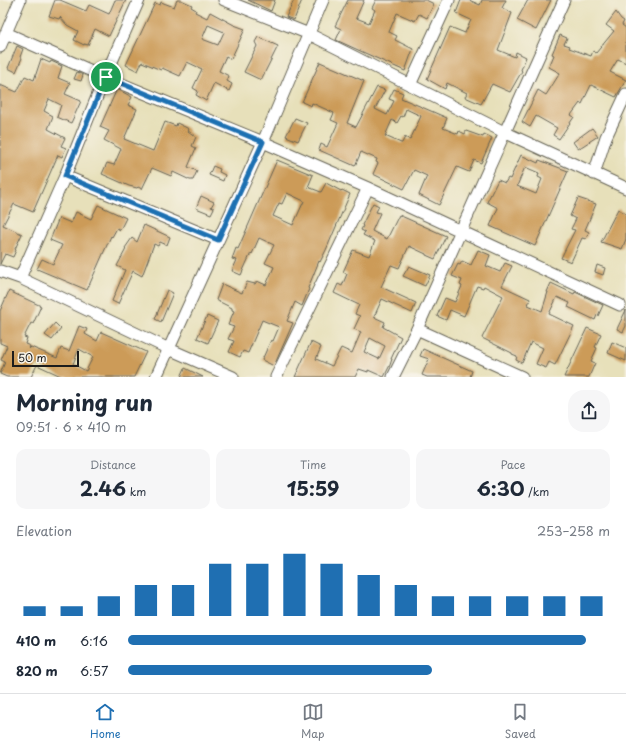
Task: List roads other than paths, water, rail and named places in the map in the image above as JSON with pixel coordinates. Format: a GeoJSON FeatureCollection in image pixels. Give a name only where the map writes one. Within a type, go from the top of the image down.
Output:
{"type":"FeatureCollection","features":[{"type":"Feature","properties":{"kind":"street"},"geometry":{"type":"LineString","coordinates":[[0,47],[20,0]]}},
{"type":"Feature","properties":{"kind":"street"},"geometry":{"type":"LineString","coordinates":[[20,278],[65,176],[139,0]]}},
{"type":"Feature","properties":{"kind":"street"},"geometry":{"type":"LineString","coordinates":[[224,0],[309,34],[504,132],[626,188]]}},
{"type":"Feature","properties":{"kind":"street"},"geometry":{"type":"LineString","coordinates":[[156,377],[263,142],[323,0]]}},
{"type":"Feature","properties":{"kind":"street"},"geometry":{"type":"LineString","coordinates":[[410,85],[449,0]]}},
{"type":"Feature","properties":{"kind":"street"},"geometry":{"type":"LineString","coordinates":[[393,377],[417,329],[564,0]]}},
{"type":"Feature","properties":{"kind":"street"},"geometry":{"type":"LineString","coordinates":[[6,33],[368,188],[620,305]]}},
{"type":"Feature","properties":{"kind":"street"},"geometry":{"type":"LineString","coordinates":[[594,174],[606,137],[626,94]]}},
{"type":"Feature","properties":{"kind":"street"},"geometry":{"type":"LineString","coordinates":[[65,176],[218,240]]}},
{"type":"Feature","properties":{"kind":"street"},"geometry":{"type":"LineString","coordinates":[[276,377],[368,188]]}},
{"type":"Feature","properties":{"kind":"street"},"geometry":{"type":"LineString","coordinates":[[0,271],[20,278],[169,349],[233,377]]}},
{"type":"Feature","properties":{"kind":"street"},"geometry":{"type":"LineString","coordinates":[[417,329],[522,377]]}}]}
